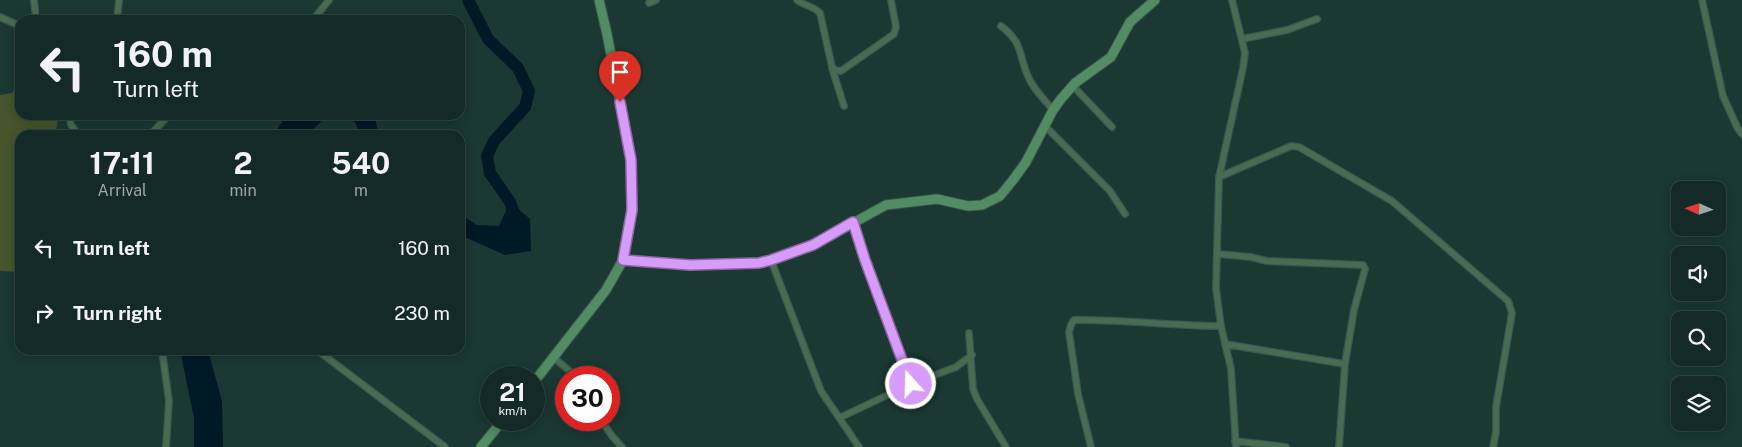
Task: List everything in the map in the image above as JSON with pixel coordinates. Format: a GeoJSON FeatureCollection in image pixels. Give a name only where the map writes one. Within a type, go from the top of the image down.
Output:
{"type":"FeatureCollection","features":[{"type":"Feature","properties":{"kind":"street"},"geometry":{"type":"LineString","coordinates":[[34,0],[36,15]]}},
{"type":"Feature","properties":{"kind":"street"},"geometry":{"type":"LineString","coordinates":[[118,15],[119,0]]}},
{"type":"Feature","properties":{"kind":"street"},"geometry":{"type":"LineString","coordinates":[[317,15],[329,0]]}},
{"type":"Feature","properties":{"kind":"street"},"geometry":{"type":"LineString","coordinates":[[545,367],[606,290],[623,260],[632,210],[631,160],[599,0]]}},
{"type":"Feature","properties":{"kind":"street"},"geometry":{"type":"LineString","coordinates":[[649,3],[656,0]]}},
{"type":"Feature","properties":{"kind":"street"},"geometry":{"type":"LineString","coordinates":[[797,0],[802,4],[817,9],[820,13],[832,68],[844,106]]}},
{"type":"Feature","properties":{"kind":"street"},"geometry":{"type":"LineString","coordinates":[[832,68],[841,71],[894,34],[896,27],[890,0]]}},
{"type":"Feature","properties":{"kind":"street"},"geometry":{"type":"LineString","coordinates":[[623,260],[690,265],[759,263],[813,245],[886,205],[937,199],[968,206],[982,204],[1000,196],[1026,162],[1053,110],[1073,86],[1111,57],[1130,22],[1155,0]]}},
{"type":"Feature","properties":{"kind":"street"},"geometry":{"type":"LineString","coordinates":[[1232,0],[1245,52],[1219,177],[1216,288],[1221,326],[1231,369],[1236,444],[1286,447]]}},
{"type":"Feature","properties":{"kind":"street"},"geometry":{"type":"LineString","coordinates":[[1702,0],[1723,96],[1742,134]]}},
{"type":"Feature","properties":{"kind":"street"},"geometry":{"type":"LineString","coordinates":[[0,18],[15,24]]}},
{"type":"Feature","properties":{"kind":"street"},"geometry":{"type":"LineString","coordinates":[[1242,39],[1287,30],[1317,19]]}},
{"type":"Feature","properties":{"kind":"street"},"geometry":{"type":"LineString","coordinates":[[1002,26],[1010,32],[1019,46],[1026,74],[1053,110]]}},
{"type":"Feature","properties":{"kind":"street"},"geometry":{"type":"LineString","coordinates":[[1073,86],[1112,127]]}},
{"type":"Feature","properties":{"kind":"street"},"geometry":{"type":"LineString","coordinates":[[155,130],[164,120]]}},
{"type":"Feature","properties":{"kind":"street"},"geometry":{"type":"LineString","coordinates":[[1044,126],[1110,191],[1125,214]]}},
{"type":"Feature","properties":{"kind":"street"},"geometry":{"type":"LineString","coordinates":[[1219,177],[1291,146],[1299,147],[1392,201],[1508,301],[1512,313],[1496,407],[1496,432],[1493,447]]}},
{"type":"Feature","properties":{"kind":"street"},"geometry":{"type":"LineString","coordinates":[[853,222],[865,260],[911,384]]}},
{"type":"Feature","properties":{"kind":"street"},"geometry":{"type":"LineString","coordinates":[[1218,254],[1251,257],[1267,261],[1363,265],[1365,270],[1354,310],[1345,364],[1338,447]]}},
{"type":"Feature","properties":{"kind":"street"},"geometry":{"type":"LineString","coordinates":[[771,260],[821,391],[859,447]]}},
{"type":"Feature","properties":{"kind":"street"},"geometry":{"type":"LineString","coordinates":[[1091,447],[1078,394],[1069,332],[1074,320],[1221,326]]}},
{"type":"Feature","properties":{"kind":"street"},"geometry":{"type":"LineString","coordinates":[[969,333],[973,389],[976,399],[1006,447]]}},
{"type":"Feature","properties":{"kind":"street"},"geometry":{"type":"LineString","coordinates":[[1225,344],[1345,364]]}},
{"type":"Feature","properties":{"kind":"street"},"geometry":{"type":"LineString","coordinates":[[163,355],[169,401],[166,447]]}},
{"type":"Feature","properties":{"kind":"street"},"geometry":{"type":"LineString","coordinates":[[325,355],[445,447]]}},
{"type":"Feature","properties":{"kind":"street"},"geometry":{"type":"LineString","coordinates":[[839,418],[911,384],[956,367],[972,355]]}},
{"type":"Feature","properties":{"kind":"street"},"geometry":{"type":"LineString","coordinates":[[553,356],[564,366]]}},
{"type":"Feature","properties":{"kind":"street"},"geometry":{"type":"LineString","coordinates":[[481,447],[494,431]]}},
{"type":"Feature","properties":{"kind":"street"},"geometry":{"type":"LineString","coordinates":[[609,431],[622,447]]}},
{"type":"Feature","properties":{"kind":"green space"},"geometry":{"type":"Polygon","coordinates":[[[15,88],[15,120],[58,120],[56,130],[15,130],[15,272],[0,271],[0,95],[12,93],[15,88]]]}},
{"type":"Feature","properties":{"kind":"water"},"geometry":{"type":"Polygon","coordinates":[[[283,120],[323,120],[312,130],[277,130],[283,120]]]}},
{"type":"Feature","properties":{"kind":"water"},"geometry":{"type":"Polygon","coordinates":[[[349,120],[376,120],[377,130],[358,130],[355,122],[349,120]]]}},
{"type":"Feature","properties":{"kind":"water"},"geometry":{"type":"Polygon","coordinates":[[[510,202],[530,219],[531,251],[505,255],[465,237],[465,217],[477,225],[499,226],[510,202]]]}},
{"type":"Feature","properties":{"kind":"water"},"geometry":{"type":"Polygon","coordinates":[[[181,355],[209,355],[222,401],[223,447],[194,447],[194,418],[181,355]]]}},
{"type":"Feature","properties":{"kind":"waterway"},"geometry":{"type":"LineString","coordinates":[[468,0],[488,39],[518,68],[529,91],[525,107],[494,141],[487,156],[490,173],[510,202],[515,216]]}},
{"type":"Feature","properties":{"kind":"route"},"geometry":{"type":"LineString","coordinates":[[620,102],[631,160],[632,210],[623,260],[690,265],[759,263],[813,245],[853,222],[865,260],[911,384]]}}]}
